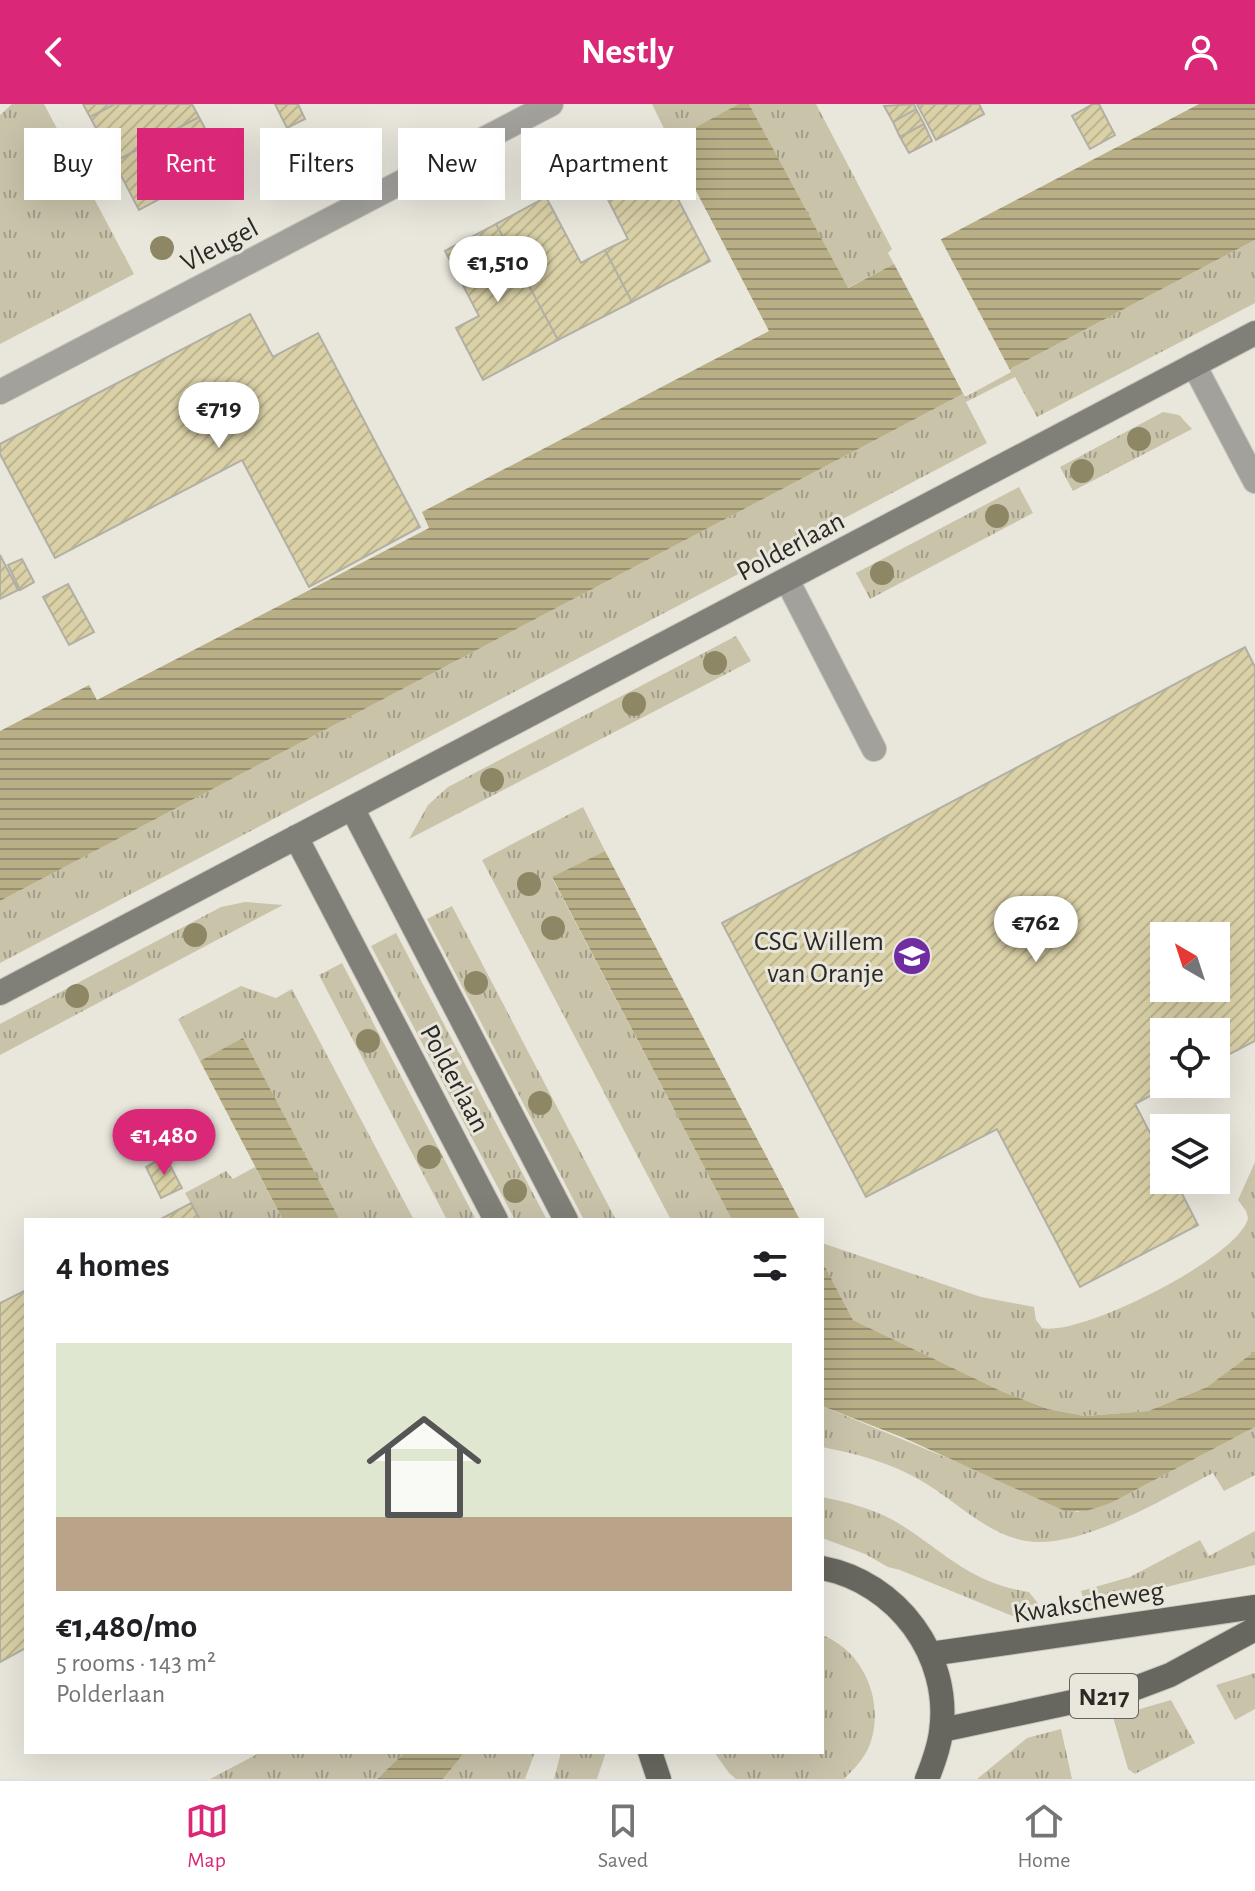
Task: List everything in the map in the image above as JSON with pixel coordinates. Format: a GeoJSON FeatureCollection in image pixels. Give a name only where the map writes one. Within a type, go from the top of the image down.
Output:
{"type":"FeatureCollection","features":[{"type":"Feature","properties":{"kind":"main road"},"geometry":{"type":"LineString","coordinates":[[824,1569],[857,1580],[881,1593],[909,1621],[930,1654],[938,1679],[942,1730],[927,1779]]}},
{"type":"Feature","properties":{"kind":"main road","name":"Kwakscheweg"},"geometry":{"type":"LineString","coordinates":[[930,1654],[1255,1607]]}},
{"type":"Feature","properties":{"kind":"main road","name":"N217"},"geometry":{"type":"LineString","coordinates":[[942,1730],[1143,1686],[1170,1675],[1255,1629]]}},
{"type":"Feature","properties":{"kind":"main road"},"geometry":{"type":"LineString","coordinates":[[651,1754],[659,1779]]}},
{"type":"Feature","properties":{"kind":"street","name":"Vleugel"},"geometry":{"type":"LineString","coordinates":[[0,392],[551,104]]}},
{"type":"Feature","properties":{"kind":"street","name":"Polderlaan"},"geometry":{"type":"LineString","coordinates":[[0,993],[1255,333]]}},
{"type":"Feature","properties":{"kind":"street"},"geometry":{"type":"LineString","coordinates":[[1194,365],[1255,481]]}},
{"type":"Feature","properties":{"kind":"street"},"geometry":{"type":"LineString","coordinates":[[787,580],[874,749]]}},
{"type":"Feature","properties":{"kind":"street","name":"Polderlaan"},"geometry":{"type":"LineString","coordinates":[[352,808],[565,1218]]}},
{"type":"Feature","properties":{"kind":"street","name":"Polderlaan"},"geometry":{"type":"LineString","coordinates":[[296,837],[495,1218]]}},
{"type":"Feature","properties":{"kind":"green space"},"geometry":{"type":"Polygon","coordinates":[[[12,104],[44,104],[57,128],[24,128],[24,200],[95,200],[134,274],[0,344],[0,115],[12,104]]]}},
{"type":"Feature","properties":{"kind":"green space"},"geometry":{"type":"Polygon","coordinates":[[[652,104],[740,104],[695,128],[664,128],[652,104]]]}},
{"type":"Feature","properties":{"kind":"green space"},"geometry":{"type":"Polygon","coordinates":[[[749,104],[816,104],[892,249],[888,253],[894,264],[847,288],[749,104]]]}},
{"type":"Feature","properties":{"kind":"green space"},"geometry":{"type":"Polygon","coordinates":[[[1255,240],[1255,303],[1037,417],[1015,377],[966,402],[987,443],[0,963],[0,901],[1255,240]]]}},
{"type":"Feature","properties":{"kind":"green space"},"geometry":{"type":"Polygon","coordinates":[[[1163,412],[1179,415],[1192,429],[1073,491],[1060,467],[1163,412]]]}},
{"type":"Feature","properties":{"kind":"green space"},"geometry":{"type":"Polygon","coordinates":[[[1019,487],[1033,513],[870,599],[856,573],[1019,487]]]}},
{"type":"Feature","properties":{"kind":"green space"},"geometry":{"type":"Polygon","coordinates":[[[736,636],[751,661],[409,839],[428,805],[448,787],[736,636]]]}},
{"type":"Feature","properties":{"kind":"green space"},"geometry":{"type":"Polygon","coordinates":[[[583,807],[605,851],[552,878],[731,1218],[670,1218],[482,860],[583,807]]]}},
{"type":"Feature","properties":{"kind":"green space"},"geometry":{"type":"Polygon","coordinates":[[[245,902],[283,905],[0,1055],[0,1024],[221,907],[245,902]]]}},
{"type":"Feature","properties":{"kind":"green space"},"geometry":{"type":"Polygon","coordinates":[[[452,906],[615,1218],[583,1218],[427,919],[452,906]]]}},
{"type":"Feature","properties":{"kind":"green space"},"geometry":{"type":"Polygon","coordinates":[[[396,933],[546,1218],[514,1218],[371,946],[396,933]]]}},
{"type":"Feature","properties":{"kind":"green space"},"geometry":{"type":"Polygon","coordinates":[[[342,963],[475,1218],[446,1218],[319,975],[342,963]]]}},
{"type":"Feature","properties":{"kind":"green space"},"geometry":{"type":"Polygon","coordinates":[[[241,986],[276,998],[292,989],[413,1218],[339,1218],[243,1039],[200,1061],[178,1019],[241,986]]]}},
{"type":"Feature","properties":{"kind":"green space"},"geometry":{"type":"Polygon","coordinates":[[[1255,1162],[1255,1351],[1207,1387],[1148,1411],[1085,1416],[1048,1409],[1001,1391],[853,1320],[824,1265],[824,1244],[981,1297],[1034,1307],[1036,1320],[1042,1328],[1061,1327],[1089,1320],[1156,1291],[1218,1253],[1238,1234],[1248,1218],[1238,1200],[1255,1162]]]}},
{"type":"Feature","properties":{"kind":"green space"},"geometry":{"type":"Polygon","coordinates":[[[255,1167],[282,1218],[199,1218],[185,1193],[226,1171],[233,1179],[255,1167]]]}},
{"type":"Feature","properties":{"kind":"green space"},"geometry":{"type":"Polygon","coordinates":[[[824,1407],[1077,1512],[1111,1503],[1255,1427],[1255,1475],[1224,1491],[1213,1473],[1122,1520],[1072,1538],[1048,1542],[1026,1541],[998,1532],[920,1480],[885,1463],[824,1447],[824,1407]]]}},
{"type":"Feature","properties":{"kind":"green space"},"geometry":{"type":"Polygon","coordinates":[[[824,1498],[858,1506],[893,1520],[972,1573],[988,1581],[1029,1592],[1040,1606],[1042,1619],[1027,1622],[888,1567],[865,1554],[824,1539],[824,1498]]]}},
{"type":"Feature","properties":{"kind":"green space"},"geometry":{"type":"Polygon","coordinates":[[[1255,1531],[1255,1565],[1086,1607],[1081,1591],[1130,1577],[1200,1540],[1209,1556],[1255,1531]]]}},
{"type":"Feature","properties":{"kind":"green space"},"geometry":{"type":"Polygon","coordinates":[[[824,1636],[837,1643],[860,1665],[872,1695],[874,1728],[865,1754],[844,1779],[736,1779],[715,1754],[824,1754],[824,1636]]]}},
{"type":"Feature","properties":{"kind":"green space"},"geometry":{"type":"Polygon","coordinates":[[[1255,1673],[1255,1709],[1235,1720],[1216,1685],[1255,1673]]]}},
{"type":"Feature","properties":{"kind":"green space"},"geometry":{"type":"Polygon","coordinates":[[[1171,1700],[1195,1743],[1135,1774],[1128,1769],[1113,1717],[1171,1700]]]}},
{"type":"Feature","properties":{"kind":"green space"},"geometry":{"type":"Polygon","coordinates":[[[1061,1729],[1072,1779],[977,1779],[1027,1738],[1061,1729]]]}},
{"type":"Feature","properties":{"kind":"green space"},"geometry":{"type":"Polygon","coordinates":[[[257,1754],[403,1754],[377,1779],[210,1779],[257,1754]]]}},
{"type":"Feature","properties":{"kind":"green space"},"geometry":{"type":"Polygon","coordinates":[[[463,1754],[534,1754],[525,1779],[443,1779],[463,1754]]]}},
{"type":"Feature","properties":{"kind":"green space"},"geometry":{"type":"Polygon","coordinates":[[[560,1754],[605,1754],[597,1779],[554,1779],[560,1754]]]}},
{"type":"Feature","properties":{"kind":"shaded area"},"geometry":{"type":"Polygon","coordinates":[[[739,104],[749,104],[848,288],[1199,104],[1255,104],[1255,240],[0,901],[0,731],[89,685],[97,700],[429,528],[422,512],[769,331],[696,191],[694,128],[739,104]]]}},
{"type":"Feature","properties":{"kind":"shaded area"},"geometry":{"type":"Polygon","coordinates":[[[605,851],[799,1218],[731,1218],[552,877],[605,851]]]}},
{"type":"Feature","properties":{"kind":"shaded area"},"geometry":{"type":"Polygon","coordinates":[[[243,1038],[339,1218],[282,1218],[200,1061],[243,1038]]]}},
{"type":"Feature","properties":{"kind":"shaded area"},"geometry":{"type":"Polygon","coordinates":[[[824,1265],[853,1320],[1001,1391],[1048,1409],[1085,1416],[1148,1411],[1207,1387],[1255,1351],[1255,1427],[1111,1503],[1086,1511],[1065,1511],[904,1438],[824,1407],[824,1265]]]}},
{"type":"Feature","properties":{"kind":"shaded area"},"geometry":{"type":"Polygon","coordinates":[[[403,1754],[463,1754],[443,1779],[377,1779],[403,1754]]]}},
{"type":"Feature","properties":{"kind":"pier"},"geometry":{"type":"Polygon","coordinates":[[[939,236],[1011,372],[965,397],[892,260],[939,236]]]}},
{"type":"Feature","properties":{"kind":"building"},"geometry":{"type":"Polygon","coordinates":[[[83,104],[115,104],[90,117],[83,104]]]}},
{"type":"Feature","properties":{"kind":"building"},"geometry":{"type":"Polygon","coordinates":[[[115,104],[192,104],[199,117],[178,128],[137,128],[137,150],[121,158],[121,128],[96,128],[90,117],[115,104]]]}},
{"type":"Feature","properties":{"kind":"building"},"geometry":{"type":"Polygon","coordinates":[[[275,104],[298,104],[305,119],[287,128],[275,104]]]}},
{"type":"Feature","properties":{"kind":"building"},"geometry":{"type":"Polygon","coordinates":[[[914,104],[916,109],[893,122],[884,106],[914,104]]]}},
{"type":"Feature","properties":{"kind":"building"},"geometry":{"type":"Polygon","coordinates":[[[917,104],[979,104],[984,114],[936,140],[917,104]]]}},
{"type":"Feature","properties":{"kind":"building"},"geometry":{"type":"Polygon","coordinates":[[[1093,104],[1099,104],[1115,135],[1090,149],[1072,116],[1093,104]]]}},
{"type":"Feature","properties":{"kind":"building"},"geometry":{"type":"Polygon","coordinates":[[[916,109],[924,124],[900,137],[893,122],[916,109]]]}},
{"type":"Feature","properties":{"kind":"building"},"geometry":{"type":"Polygon","coordinates":[[[199,117],[205,128],[178,128],[199,117]]]}},
{"type":"Feature","properties":{"kind":"building"},"geometry":{"type":"Polygon","coordinates":[[[924,124],[932,141],[909,153],[900,137],[924,124]]]}},
{"type":"Feature","properties":{"kind":"building"},"geometry":{"type":"Polygon","coordinates":[[[137,150],[137,200],[158,200],[139,210],[121,175],[121,158],[137,150]]]}},
{"type":"Feature","properties":{"kind":"building"},"geometry":{"type":"Polygon","coordinates":[[[540,200],[548,200],[581,263],[605,250],[632,302],[558,340],[496,224],[540,200]]]}},
{"type":"Feature","properties":{"kind":"building"},"geometry":{"type":"Polygon","coordinates":[[[608,200],[678,200],[710,261],[632,302],[605,250],[628,239],[608,200]]]}},
{"type":"Feature","properties":{"kind":"building"},"geometry":{"type":"Polygon","coordinates":[[[496,224],[558,340],[483,380],[456,328],[479,316],[445,251],[496,224]]]}},
{"type":"Feature","properties":{"kind":"building"},"geometry":{"type":"Polygon","coordinates":[[[250,314],[273,357],[318,333],[420,527],[309,587],[242,460],[55,558],[0,454],[0,444],[250,314]]]}},
{"type":"Feature","properties":{"kind":"building"},"geometry":{"type":"Polygon","coordinates":[[[0,555],[18,590],[0,599],[0,555]]]}},
{"type":"Feature","properties":{"kind":"building"},"geometry":{"type":"Polygon","coordinates":[[[22,559],[34,582],[20,590],[8,565],[22,559]]]}},
{"type":"Feature","properties":{"kind":"building"},"geometry":{"type":"Polygon","coordinates":[[[68,584],[94,632],[69,645],[43,597],[68,584]]]}},
{"type":"Feature","properties":{"kind":"building"},"geometry":{"type":"Polygon","coordinates":[[[1245,647],[1255,667],[1255,1041],[1230,1054],[1230,1018],[1150,1018],[1150,1096],[1135,1104],[1150,1133],[1150,1194],[1182,1194],[1198,1225],[1080,1287],[997,1129],[866,1197],[722,923],[1245,647]]]}},
{"type":"Feature","properties":{"kind":"building"},"geometry":{"type":"Polygon","coordinates":[[[165,1156],[182,1188],[161,1198],[146,1167],[165,1156]]]}},
{"type":"Feature","properties":{"kind":"building"},"geometry":{"type":"Polygon","coordinates":[[[191,1203],[199,1218],[163,1218],[191,1203]]]}},
{"type":"Feature","properties":{"kind":"building"},"geometry":{"type":"Polygon","coordinates":[[[24,1291],[24,1649],[0,1662],[0,1303],[24,1291]]]}},
{"type":"Feature","properties":{"kind":"place","name":"CSG Willem van Oranje"},"geometry":{"type":"Point","coordinates":[912,956]}}]}
